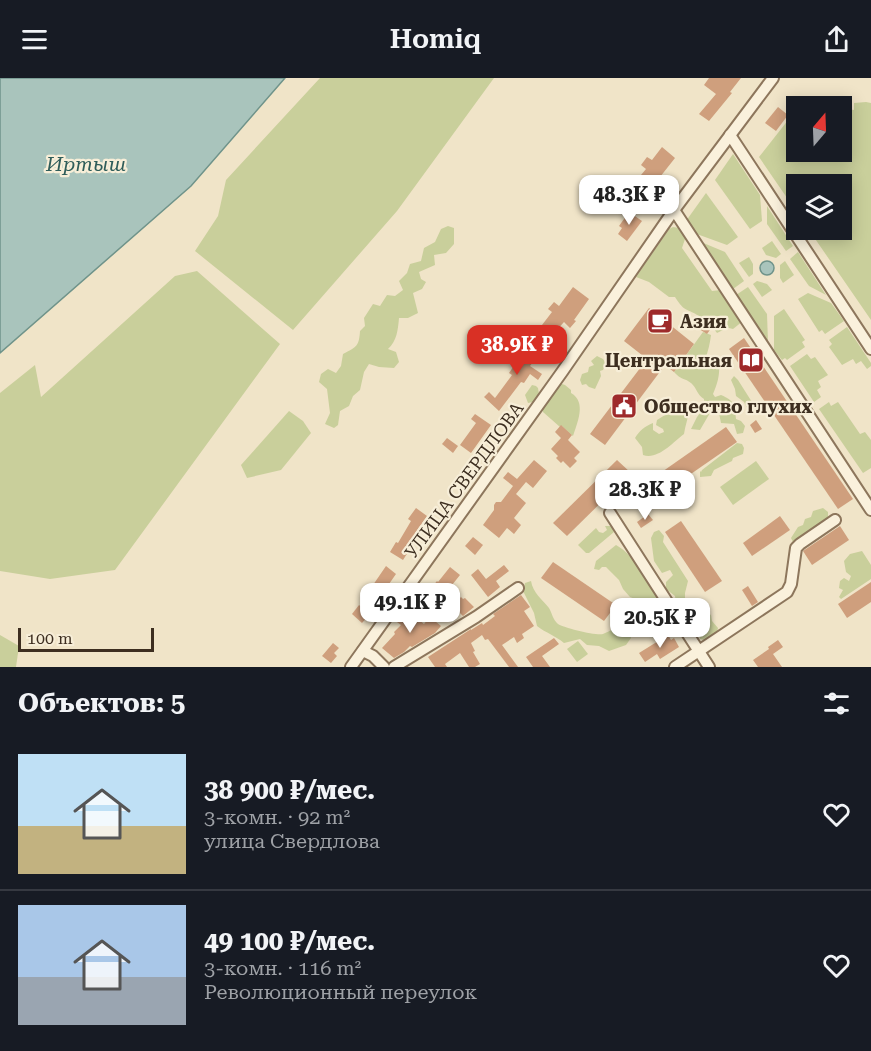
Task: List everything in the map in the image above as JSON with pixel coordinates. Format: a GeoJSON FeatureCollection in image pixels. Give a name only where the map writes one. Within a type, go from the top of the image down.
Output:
{"type":"FeatureCollection","features":[{"type":"Feature","properties":{"kind":"street","name":"УЛИЦА СВЕРДЛОВА"},"geometry":{"type":"LineString","coordinates":[[351,667],[675,210],[773,78]]}},
{"type":"Feature","properties":{"kind":"street"},"geometry":{"type":"LineString","coordinates":[[730,135],[871,349]]}},
{"type":"Feature","properties":{"kind":"street"},"geometry":{"type":"LineString","coordinates":[[675,210],[871,510]]}},
{"type":"Feature","properties":{"kind":"street"},"geometry":{"type":"LineString","coordinates":[[609,513],[709,667]]}},
{"type":"Feature","properties":{"kind":"street"},"geometry":{"type":"LineString","coordinates":[[675,667],[787,592],[791,584],[796,548],[835,520]]}},
{"type":"Feature","properties":{"kind":"street"},"geometry":{"type":"LineString","coordinates":[[394,667],[476,617],[518,588]]}},
{"type":"Feature","properties":{"kind":"street"},"geometry":{"type":"LineString","coordinates":[[363,651],[373,656],[384,667]]}},
{"type":"Feature","properties":{"kind":"green space"},"geometry":{"type":"Polygon","coordinates":[[[320,78],[494,78],[397,211],[293,330],[195,251],[218,216],[226,180],[320,78]]]}},
{"type":"Feature","properties":{"kind":"green space"},"geometry":{"type":"Polygon","coordinates":[[[854,103],[871,103],[871,320],[816,240],[852,240],[852,174],[786,174],[786,196],[759,157],[786,123],[786,162],[852,162],[854,103]]]}},
{"type":"Feature","properties":{"kind":"green space"},"geometry":{"type":"Polygon","coordinates":[[[733,154],[760,195],[762,221],[750,229],[715,180],[733,154]]]}},
{"type":"Feature","properties":{"kind":"green space"},"geometry":{"type":"Polygon","coordinates":[[[706,193],[738,237],[727,245],[694,233],[686,221],[706,193]]]}},
{"type":"Feature","properties":{"kind":"green space"},"geometry":{"type":"Polygon","coordinates":[[[767,206],[786,235],[786,240],[789,240],[793,246],[786,251],[767,224],[767,206]]]}},
{"type":"Feature","properties":{"kind":"green space"},"geometry":{"type":"Polygon","coordinates":[[[448,226],[454,228],[454,244],[446,253],[434,255],[435,265],[419,272],[421,279],[426,282],[422,289],[413,293],[418,313],[408,318],[399,318],[395,339],[388,349],[396,352],[399,362],[394,368],[369,364],[364,372],[360,390],[353,396],[349,406],[340,411],[338,425],[334,428],[325,424],[330,413],[327,389],[319,382],[321,374],[328,369],[336,373],[341,366],[343,354],[358,343],[360,331],[365,326],[364,318],[373,304],[380,306],[387,295],[395,296],[403,290],[399,281],[407,273],[410,264],[421,261],[424,248],[435,242],[441,229],[448,226]]]}},
{"type":"Feature","properties":{"kind":"green space"},"geometry":{"type":"Polygon","coordinates":[[[679,228],[686,236],[682,248],[712,291],[721,290],[743,321],[733,329],[725,327],[717,333],[713,321],[706,320],[686,309],[675,297],[669,297],[649,282],[636,277],[669,229],[679,228]]]}},
{"type":"Feature","properties":{"kind":"green space"},"geometry":{"type":"Polygon","coordinates":[[[772,241],[781,254],[776,258],[766,255],[762,248],[772,241]]]}},
{"type":"Feature","properties":{"kind":"green space"},"geometry":{"type":"Polygon","coordinates":[[[701,242],[725,252],[744,281],[733,289],[701,242]]]}},
{"type":"Feature","properties":{"kind":"green space"},"geometry":{"type":"Polygon","coordinates":[[[798,252],[826,295],[809,286],[790,259],[798,252]]]}},
{"type":"Feature","properties":{"kind":"green space"},"geometry":{"type":"Polygon","coordinates":[[[749,257],[753,264],[753,274],[749,277],[739,263],[749,257]]]}},
{"type":"Feature","properties":{"kind":"green space"},"geometry":{"type":"Polygon","coordinates":[[[785,261],[794,275],[783,283],[780,278],[780,265],[785,261]]]}},
{"type":"Feature","properties":{"kind":"green space"},"geometry":{"type":"Polygon","coordinates":[[[197,271],[280,344],[115,570],[50,579],[0,571],[0,393],[35,365],[41,397],[175,276],[197,271]]]}},
{"type":"Feature","properties":{"kind":"green space"},"geometry":{"type":"Polygon","coordinates":[[[757,281],[767,284],[772,290],[762,297],[753,284],[757,281]]]}},
{"type":"Feature","properties":{"kind":"green space"},"geometry":{"type":"Polygon","coordinates":[[[748,287],[767,314],[768,342],[736,295],[748,287]]]}},
{"type":"Feature","properties":{"kind":"green space"},"geometry":{"type":"Polygon","coordinates":[[[808,293],[831,303],[844,321],[825,334],[822,330],[819,332],[798,299],[808,293]]]}},
{"type":"Feature","properties":{"kind":"green space"},"geometry":{"type":"Polygon","coordinates":[[[784,309],[805,340],[802,342],[805,347],[787,360],[785,358],[782,360],[774,350],[774,316],[784,309]]]}},
{"type":"Feature","properties":{"kind":"green space"},"geometry":{"type":"Polygon","coordinates":[[[847,327],[871,363],[867,369],[861,361],[856,364],[853,359],[842,365],[829,347],[832,344],[829,340],[847,327]]]}},
{"type":"Feature","properties":{"kind":"green space"},"geometry":{"type":"Polygon","coordinates":[[[703,332],[711,335],[705,359],[711,364],[719,365],[718,380],[713,394],[715,397],[721,395],[732,402],[736,419],[745,426],[743,433],[737,434],[734,424],[721,423],[719,413],[714,406],[700,430],[691,429],[704,408],[704,399],[691,383],[674,372],[703,332]]]}},
{"type":"Feature","properties":{"kind":"green space"},"geometry":{"type":"Polygon","coordinates":[[[807,354],[811,359],[815,357],[828,375],[818,381],[821,387],[817,390],[821,397],[814,402],[790,366],[807,354]]]}},
{"type":"Feature","properties":{"kind":"green space"},"geometry":{"type":"Polygon","coordinates":[[[597,356],[606,364],[600,371],[601,376],[595,389],[586,384],[582,385],[580,380],[582,374],[588,372],[589,367],[594,365],[591,361],[597,356]]]}},
{"type":"Feature","properties":{"kind":"green space"},"geometry":{"type":"Polygon","coordinates":[[[734,376],[757,410],[751,412],[736,396],[731,380],[734,376]]]}},
{"type":"Feature","properties":{"kind":"green space"},"geometry":{"type":"Polygon","coordinates":[[[559,383],[571,390],[579,402],[580,413],[573,436],[543,412],[542,408],[559,383]]]}},
{"type":"Feature","properties":{"kind":"green space"},"geometry":{"type":"Polygon","coordinates":[[[532,385],[538,388],[539,394],[533,402],[528,403],[525,395],[532,385]]]}},
{"type":"Feature","properties":{"kind":"green space"},"geometry":{"type":"Polygon","coordinates":[[[829,402],[831,406],[838,402],[860,434],[865,432],[871,440],[871,468],[863,473],[819,409],[829,402]]]}},
{"type":"Feature","properties":{"kind":"green space"},"geometry":{"type":"Polygon","coordinates":[[[682,407],[689,410],[684,434],[659,453],[643,455],[642,447],[635,438],[638,433],[653,423],[653,430],[659,434],[664,432],[656,425],[657,420],[665,415],[673,414],[682,407]]]}},
{"type":"Feature","properties":{"kind":"green space"},"geometry":{"type":"Polygon","coordinates":[[[289,411],[303,421],[311,433],[281,470],[247,478],[241,465],[289,411]]]}},
{"type":"Feature","properties":{"kind":"green space"},"geometry":{"type":"Polygon","coordinates":[[[737,443],[742,444],[743,454],[714,470],[711,476],[700,477],[700,471],[737,443]]]}},
{"type":"Feature","properties":{"kind":"green space"},"geometry":{"type":"Polygon","coordinates":[[[756,461],[769,479],[733,505],[720,487],[756,461]]]}},
{"type":"Feature","properties":{"kind":"green space"},"geometry":{"type":"Polygon","coordinates":[[[823,508],[828,512],[828,521],[793,542],[791,538],[798,527],[803,525],[805,519],[811,517],[813,511],[823,508]]]}},
{"type":"Feature","properties":{"kind":"green space"},"geometry":{"type":"Polygon","coordinates":[[[605,526],[611,526],[614,532],[589,553],[578,545],[596,528],[603,533],[607,530],[605,526]]]}},
{"type":"Feature","properties":{"kind":"green space"},"geometry":{"type":"Polygon","coordinates":[[[659,530],[664,536],[663,542],[688,581],[685,607],[680,608],[676,605],[675,596],[666,589],[666,582],[673,575],[670,570],[662,573],[654,561],[651,538],[654,532],[659,530]]]}},
{"type":"Feature","properties":{"kind":"green space"},"geometry":{"type":"Polygon","coordinates":[[[616,545],[637,564],[666,608],[653,606],[630,597],[619,580],[606,567],[599,570],[594,569],[596,561],[616,545]]]}},
{"type":"Feature","properties":{"kind":"green space"},"geometry":{"type":"Polygon","coordinates":[[[862,551],[871,565],[871,579],[841,599],[839,597],[843,590],[839,588],[840,581],[844,578],[849,581],[851,576],[846,572],[844,561],[850,554],[862,551]]]}},
{"type":"Feature","properties":{"kind":"green space"},"geometry":{"type":"Polygon","coordinates":[[[531,581],[558,624],[567,628],[600,634],[625,628],[629,629],[631,638],[626,645],[609,651],[599,646],[587,645],[580,639],[564,643],[537,626],[534,613],[523,591],[525,583],[531,581]]]}},
{"type":"Feature","properties":{"kind":"green space"},"geometry":{"type":"Polygon","coordinates":[[[695,609],[699,614],[704,610],[711,615],[712,621],[718,628],[716,636],[707,641],[700,639],[699,632],[692,631],[689,611],[695,609]]]}},
{"type":"Feature","properties":{"kind":"green space"},"geometry":{"type":"Polygon","coordinates":[[[0,635],[19,646],[16,667],[0,667],[0,635]]]}},
{"type":"Feature","properties":{"kind":"green space"},"geometry":{"type":"Polygon","coordinates":[[[578,641],[588,654],[577,662],[567,649],[578,641]]]}},
{"type":"Feature","properties":{"kind":"water","name":"Иртыш"},"geometry":{"type":"Polygon","coordinates":[[[0,78],[285,78],[191,186],[0,353],[0,78]]]}},
{"type":"Feature","properties":{"kind":"water"},"geometry":{"type":"Polygon","coordinates":[[[764,261],[770,261],[774,268],[770,275],[764,275],[760,271],[760,265],[764,261]]]}},
{"type":"Feature","properties":{"kind":"building"},"geometry":{"type":"Polygon","coordinates":[[[709,78],[741,78],[709,121],[699,114],[716,94],[704,85],[709,78]]]}},
{"type":"Feature","properties":{"kind":"building"},"geometry":{"type":"Polygon","coordinates":[[[778,107],[786,113],[786,118],[776,131],[765,123],[778,107]]]}},
{"type":"Feature","properties":{"kind":"building"},"geometry":{"type":"Polygon","coordinates":[[[662,147],[675,158],[645,196],[647,197],[639,204],[627,194],[646,169],[641,165],[647,157],[652,160],[662,147]]]}},
{"type":"Feature","properties":{"kind":"building"},"geometry":{"type":"Polygon","coordinates":[[[629,212],[642,221],[627,241],[618,234],[622,228],[619,226],[629,212]]]}},
{"type":"Feature","properties":{"kind":"building"},"geometry":{"type":"Polygon","coordinates":[[[573,287],[589,299],[570,328],[564,322],[553,334],[542,325],[552,312],[548,309],[554,302],[559,306],[573,287]]]}},
{"type":"Feature","properties":{"kind":"building"},"geometry":{"type":"Polygon","coordinates":[[[649,308],[694,344],[674,372],[665,365],[605,445],[590,434],[647,359],[624,341],[649,308]]]}},
{"type":"Feature","properties":{"kind":"building"},"geometry":{"type":"Polygon","coordinates":[[[701,320],[712,327],[707,334],[696,327],[701,320]]]}},
{"type":"Feature","properties":{"kind":"building"},"geometry":{"type":"Polygon","coordinates":[[[744,338],[853,499],[838,509],[729,349],[744,338]]]}},
{"type":"Feature","properties":{"kind":"building"},"geometry":{"type":"Polygon","coordinates":[[[531,341],[542,350],[530,366],[542,374],[538,380],[530,374],[499,411],[484,397],[489,392],[495,398],[512,375],[509,373],[531,341]]]}},
{"type":"Feature","properties":{"kind":"building"},"geometry":{"type":"Polygon","coordinates":[[[475,414],[491,425],[471,453],[460,445],[476,423],[471,419],[475,414]]]}},
{"type":"Feature","properties":{"kind":"building"},"geometry":{"type":"Polygon","coordinates":[[[756,420],[762,429],[755,433],[750,425],[756,420]]]}},
{"type":"Feature","properties":{"kind":"building"},"geometry":{"type":"Polygon","coordinates":[[[561,425],[572,435],[568,440],[580,452],[574,458],[577,461],[570,468],[556,458],[558,456],[551,449],[561,438],[555,432],[561,425]]]}},
{"type":"Feature","properties":{"kind":"building"},"geometry":{"type":"Polygon","coordinates":[[[726,427],[737,442],[659,496],[649,481],[726,427]]]}},
{"type":"Feature","properties":{"kind":"building"},"geometry":{"type":"Polygon","coordinates":[[[447,438],[458,446],[453,453],[442,444],[447,438]]]}},
{"type":"Feature","properties":{"kind":"building"},"geometry":{"type":"Polygon","coordinates":[[[534,460],[547,471],[533,488],[526,482],[516,494],[526,503],[514,518],[521,525],[514,534],[507,528],[499,538],[483,525],[494,510],[496,502],[501,502],[513,486],[503,478],[508,472],[517,479],[534,460]]]}},
{"type":"Feature","properties":{"kind":"building"},"geometry":{"type":"Polygon","coordinates":[[[617,460],[631,473],[567,536],[553,523],[617,460]]]}},
{"type":"Feature","properties":{"kind":"building"},"geometry":{"type":"Polygon","coordinates":[[[416,508],[427,516],[415,533],[419,535],[403,560],[390,552],[411,521],[408,519],[416,508]]]}},
{"type":"Feature","properties":{"kind":"building"},"geometry":{"type":"Polygon","coordinates":[[[648,514],[653,520],[641,528],[637,522],[648,514]]]}},
{"type":"Feature","properties":{"kind":"building"},"geometry":{"type":"Polygon","coordinates":[[[780,516],[790,530],[752,556],[743,543],[780,516]]]}},
{"type":"Feature","properties":{"kind":"building"},"geometry":{"type":"Polygon","coordinates":[[[681,521],[722,581],[705,592],[665,532],[681,521]]]}},
{"type":"Feature","properties":{"kind":"building"},"geometry":{"type":"Polygon","coordinates":[[[840,526],[849,540],[812,565],[803,551],[840,526]]]}},
{"type":"Feature","properties":{"kind":"building"},"geometry":{"type":"Polygon","coordinates":[[[473,537],[483,545],[475,555],[465,546],[473,537]]]}},
{"type":"Feature","properties":{"kind":"building"},"geometry":{"type":"Polygon","coordinates":[[[553,562],[616,605],[604,621],[541,578],[553,562]]]}},
{"type":"Feature","properties":{"kind":"building"},"geometry":{"type":"Polygon","coordinates":[[[504,565],[509,571],[496,581],[500,587],[488,597],[471,575],[478,569],[486,579],[504,565]]]}},
{"type":"Feature","properties":{"kind":"building"},"geometry":{"type":"Polygon","coordinates":[[[386,566],[396,574],[380,597],[371,591],[386,566]]]}},
{"type":"Feature","properties":{"kind":"building"},"geometry":{"type":"Polygon","coordinates":[[[450,567],[460,575],[448,590],[459,599],[465,598],[474,607],[463,616],[446,600],[438,610],[430,610],[418,600],[430,585],[432,587],[438,582],[450,567]]]}},
{"type":"Feature","properties":{"kind":"building"},"geometry":{"type":"Polygon","coordinates":[[[871,582],[871,602],[847,618],[838,604],[871,582]]]}},
{"type":"Feature","properties":{"kind":"building"},"geometry":{"type":"Polygon","coordinates":[[[748,586],[758,602],[752,606],[742,590],[748,586]]]}},
{"type":"Feature","properties":{"kind":"building"},"geometry":{"type":"Polygon","coordinates":[[[521,595],[530,607],[524,611],[534,626],[522,634],[524,638],[517,643],[514,637],[502,645],[518,667],[509,667],[488,639],[485,640],[482,635],[471,643],[480,664],[469,667],[460,653],[445,664],[447,667],[435,667],[428,657],[471,629],[482,623],[483,625],[495,616],[493,614],[521,595]]]}},
{"type":"Feature","properties":{"kind":"building"},"geometry":{"type":"Polygon","coordinates":[[[359,605],[370,614],[362,623],[352,614],[359,605]]]}},
{"type":"Feature","properties":{"kind":"building"},"geometry":{"type":"Polygon","coordinates":[[[407,610],[424,624],[430,617],[441,626],[435,633],[412,647],[410,646],[394,658],[382,648],[401,625],[397,622],[407,610]]]}},
{"type":"Feature","properties":{"kind":"building"},"geometry":{"type":"Polygon","coordinates":[[[668,635],[671,640],[674,638],[679,647],[660,659],[657,654],[645,662],[639,653],[668,635]]]}},
{"type":"Feature","properties":{"kind":"building"},"geometry":{"type":"Polygon","coordinates":[[[554,638],[559,644],[542,656],[550,667],[533,667],[526,657],[554,638]]]}},
{"type":"Feature","properties":{"kind":"building"},"geometry":{"type":"Polygon","coordinates":[[[778,640],[783,647],[773,654],[782,667],[758,667],[753,660],[778,640]]]}},
{"type":"Feature","properties":{"kind":"building"},"geometry":{"type":"Polygon","coordinates":[[[333,643],[339,648],[334,653],[337,656],[331,663],[322,656],[333,643]]]}},
{"type":"Feature","properties":{"kind":"place","name":"Азия"},"geometry":{"type":"Point","coordinates":[660,321]}},
{"type":"Feature","properties":{"kind":"place","name":"Центральная"},"geometry":{"type":"Point","coordinates":[751,360]}},
{"type":"Feature","properties":{"kind":"place","name":"Общество глухих"},"geometry":{"type":"Point","coordinates":[624,406]}}]}
